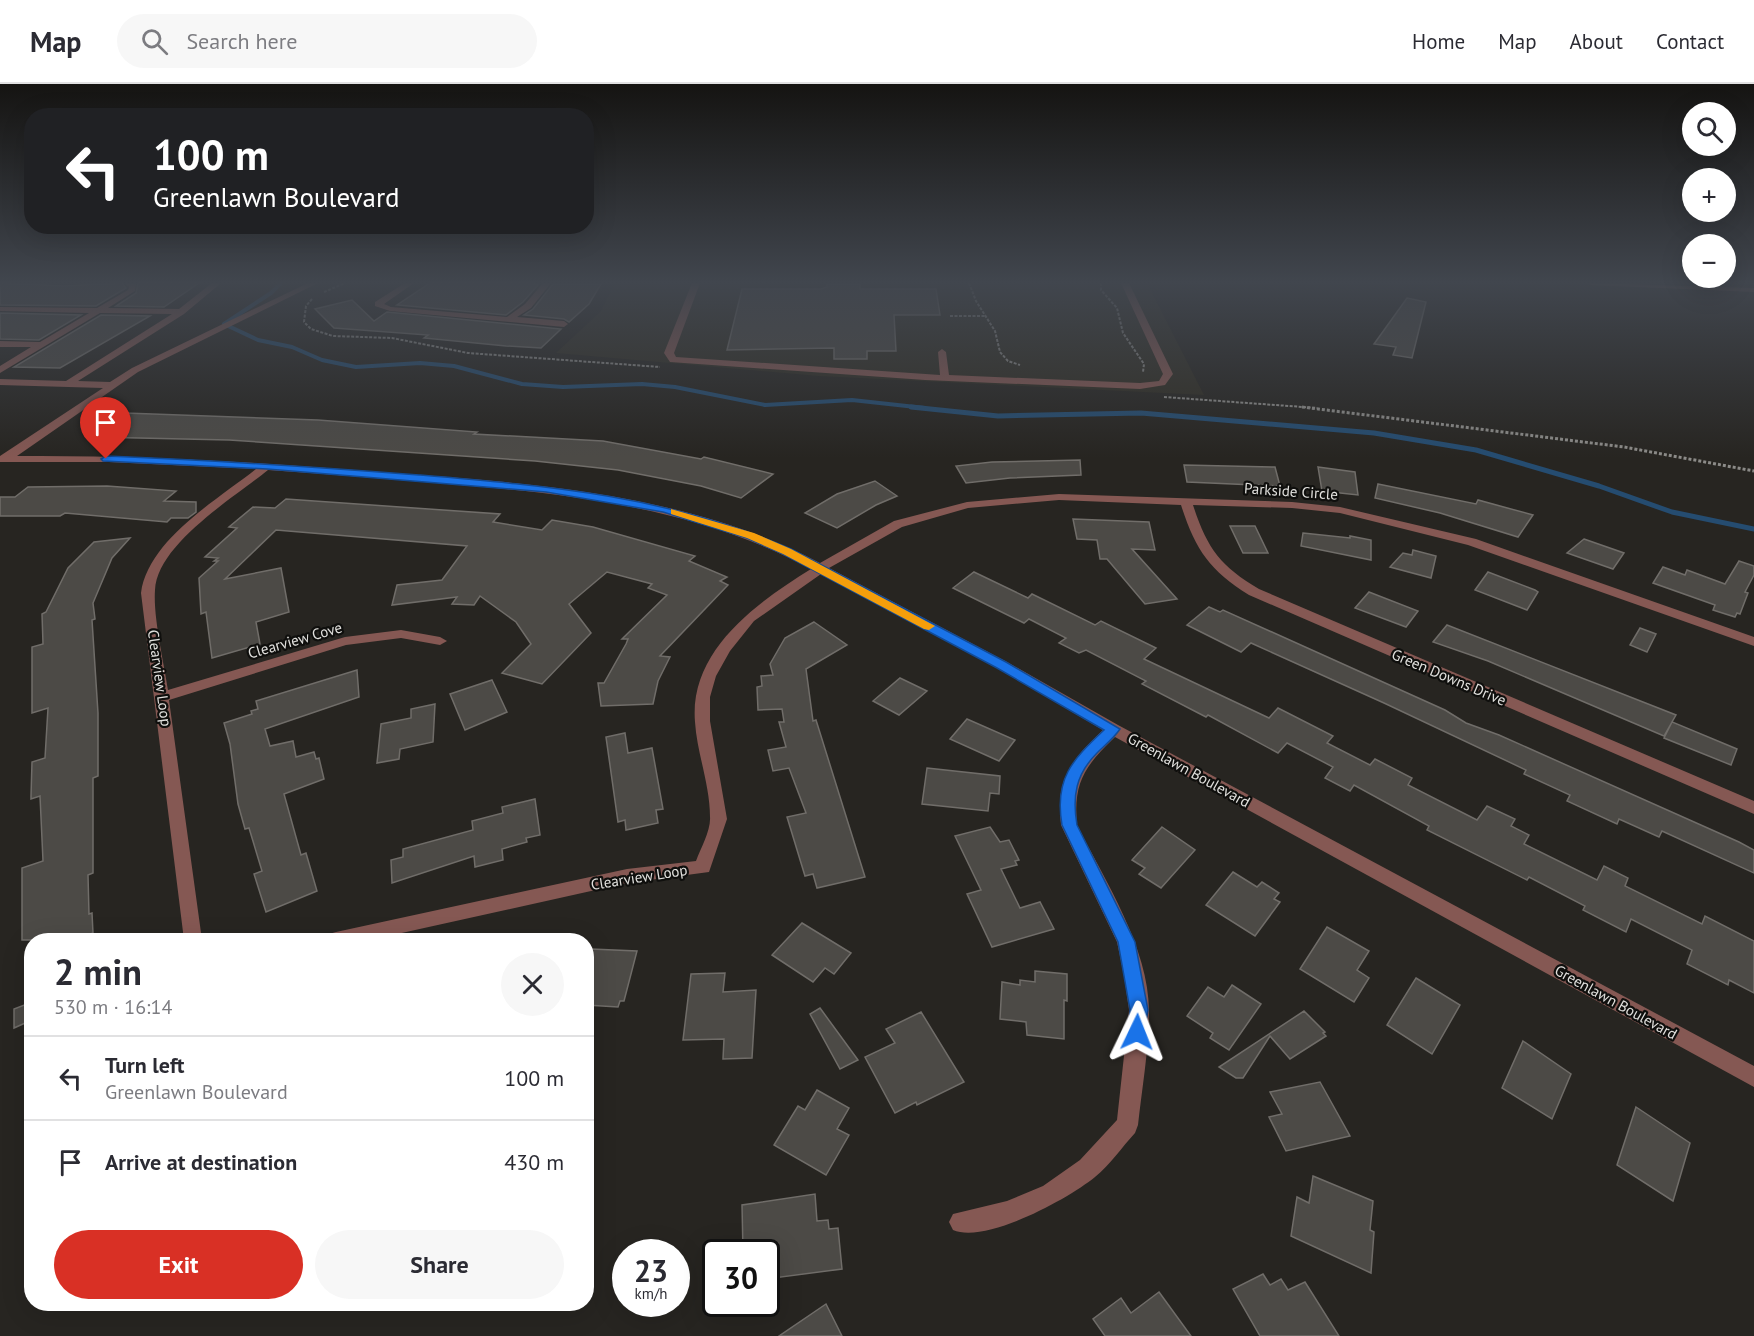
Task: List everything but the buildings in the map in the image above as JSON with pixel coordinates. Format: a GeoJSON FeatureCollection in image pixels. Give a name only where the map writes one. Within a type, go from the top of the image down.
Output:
{"type":"FeatureCollection","features":[{"type":"Feature","properties":{"kind":"street"},"geometry":{"type":"LineString","coordinates":[[0,370],[48,341]]}},
{"type":"Feature","properties":{"kind":"street"},"geometry":{"type":"LineString","coordinates":[[69,383],[135,341]]}},
{"type":"Feature","properties":{"kind":"street"},"geometry":{"type":"LineString","coordinates":[[2,460],[109,385],[189,341]]}},
{"type":"Feature","properties":{"kind":"street"},"geometry":{"type":"LineString","coordinates":[[673,341],[669,353],[673,360],[945,378],[1140,386],[1162,383],[1168,374],[1153,341]]}},
{"type":"Feature","properties":{"kind":"street"},"geometry":{"type":"LineString","coordinates":[[0,344],[42,345]]}},
{"type":"Feature","properties":{"kind":"street"},"geometry":{"type":"LineString","coordinates":[[942,352],[945,378]]}},
{"type":"Feature","properties":{"kind":"street"},"geometry":{"type":"LineString","coordinates":[[0,382],[109,385]]}},
{"type":"Feature","properties":{"kind":"street","name":"Greenlawn Boulevard"},"geometry":{"type":"LineString","coordinates":[[2,460],[106,459],[267,466],[546,489],[625,500],[704,519],[751,536],[821,569],[1002,665],[1113,729],[1754,1077]]}},
{"type":"Feature","properties":{"kind":"street","name":"Clearview Loop"},"geometry":{"type":"LineString","coordinates":[[192,933],[148,593],[150,578],[157,562],[177,540],[267,466]]}},
{"type":"Feature","properties":{"kind":"street","name":"Parkside Circle"},"geometry":{"type":"LineString","coordinates":[[821,569],[853,548],[898,524],[967,504],[1059,497],[1292,505],[1340,510],[1436,531],[1754,642]]}},
{"type":"Feature","properties":{"kind":"street","name":"Green Downs Drive"},"geometry":{"type":"LineString","coordinates":[[1186,501],[1203,550],[1215,565],[1254,592],[1754,808]]}},
{"type":"Feature","properties":{"kind":"street","name":"Clearview Loop"},"geometry":{"type":"LineString","coordinates":[[368,933],[627,876],[703,867],[719,819],[702,721],[703,697],[709,676],[724,649],[749,618],[821,569]]}},
{"type":"Feature","properties":{"kind":"street","name":"Clearview Cove"},"geometry":{"type":"LineString","coordinates":[[163,697],[345,641],[401,634],[440,641]]}},
{"type":"Feature","properties":{"kind":"street"},"geometry":{"type":"LineString","coordinates":[[961,1222],[1007,1213],[1051,1194],[1088,1168],[1127,1125],[1139,1010],[1134,975],[1126,942],[1070,825],[1066,808],[1069,784],[1080,761],[1113,729]]}},
{"type":"Feature","properties":{"kind":"path"},"geometry":{"type":"LineString","coordinates":[[998,341],[1000,352],[1008,361],[1022,365]]}},
{"type":"Feature","properties":{"kind":"path"},"geometry":{"type":"LineString","coordinates":[[1129,341],[1145,369],[1135,375]]}},
{"type":"Feature","properties":{"kind":"shaded area"},"geometry":{"type":"Polygon","coordinates":[[[568,341],[1177,341],[1204,395],[818,376],[556,353],[568,341]]]}},
{"type":"Feature","properties":{"kind":"waterway"},"geometry":{"type":"LineString","coordinates":[[265,341],[292,347],[322,360],[356,367],[420,363],[454,366],[522,384],[563,387],[642,384],[675,387],[765,405],[852,400],[925,408]]}},
{"type":"Feature","properties":{"kind":"waterway"},"geometry":{"type":"LineString","coordinates":[[911,407],[998,416],[1141,413],[1374,433],[1476,450],[1599,486],[1672,512],[1754,529]]}},
{"type":"Feature","properties":{"kind":"slow traffic"},"geometry":{"type":"LineString","coordinates":[[675,512],[704,519],[787,551],[929,626]]}},
{"type":"Feature","properties":{"kind":"route"},"geometry":{"type":"LineString","coordinates":[[106,459],[267,466],[546,489],[625,500],[704,519],[787,551],[1002,665],[1113,729],[1080,761],[1069,784],[1066,808],[1070,825],[1110,904],[1126,942],[1139,1010],[1137,1032]]}}]}
